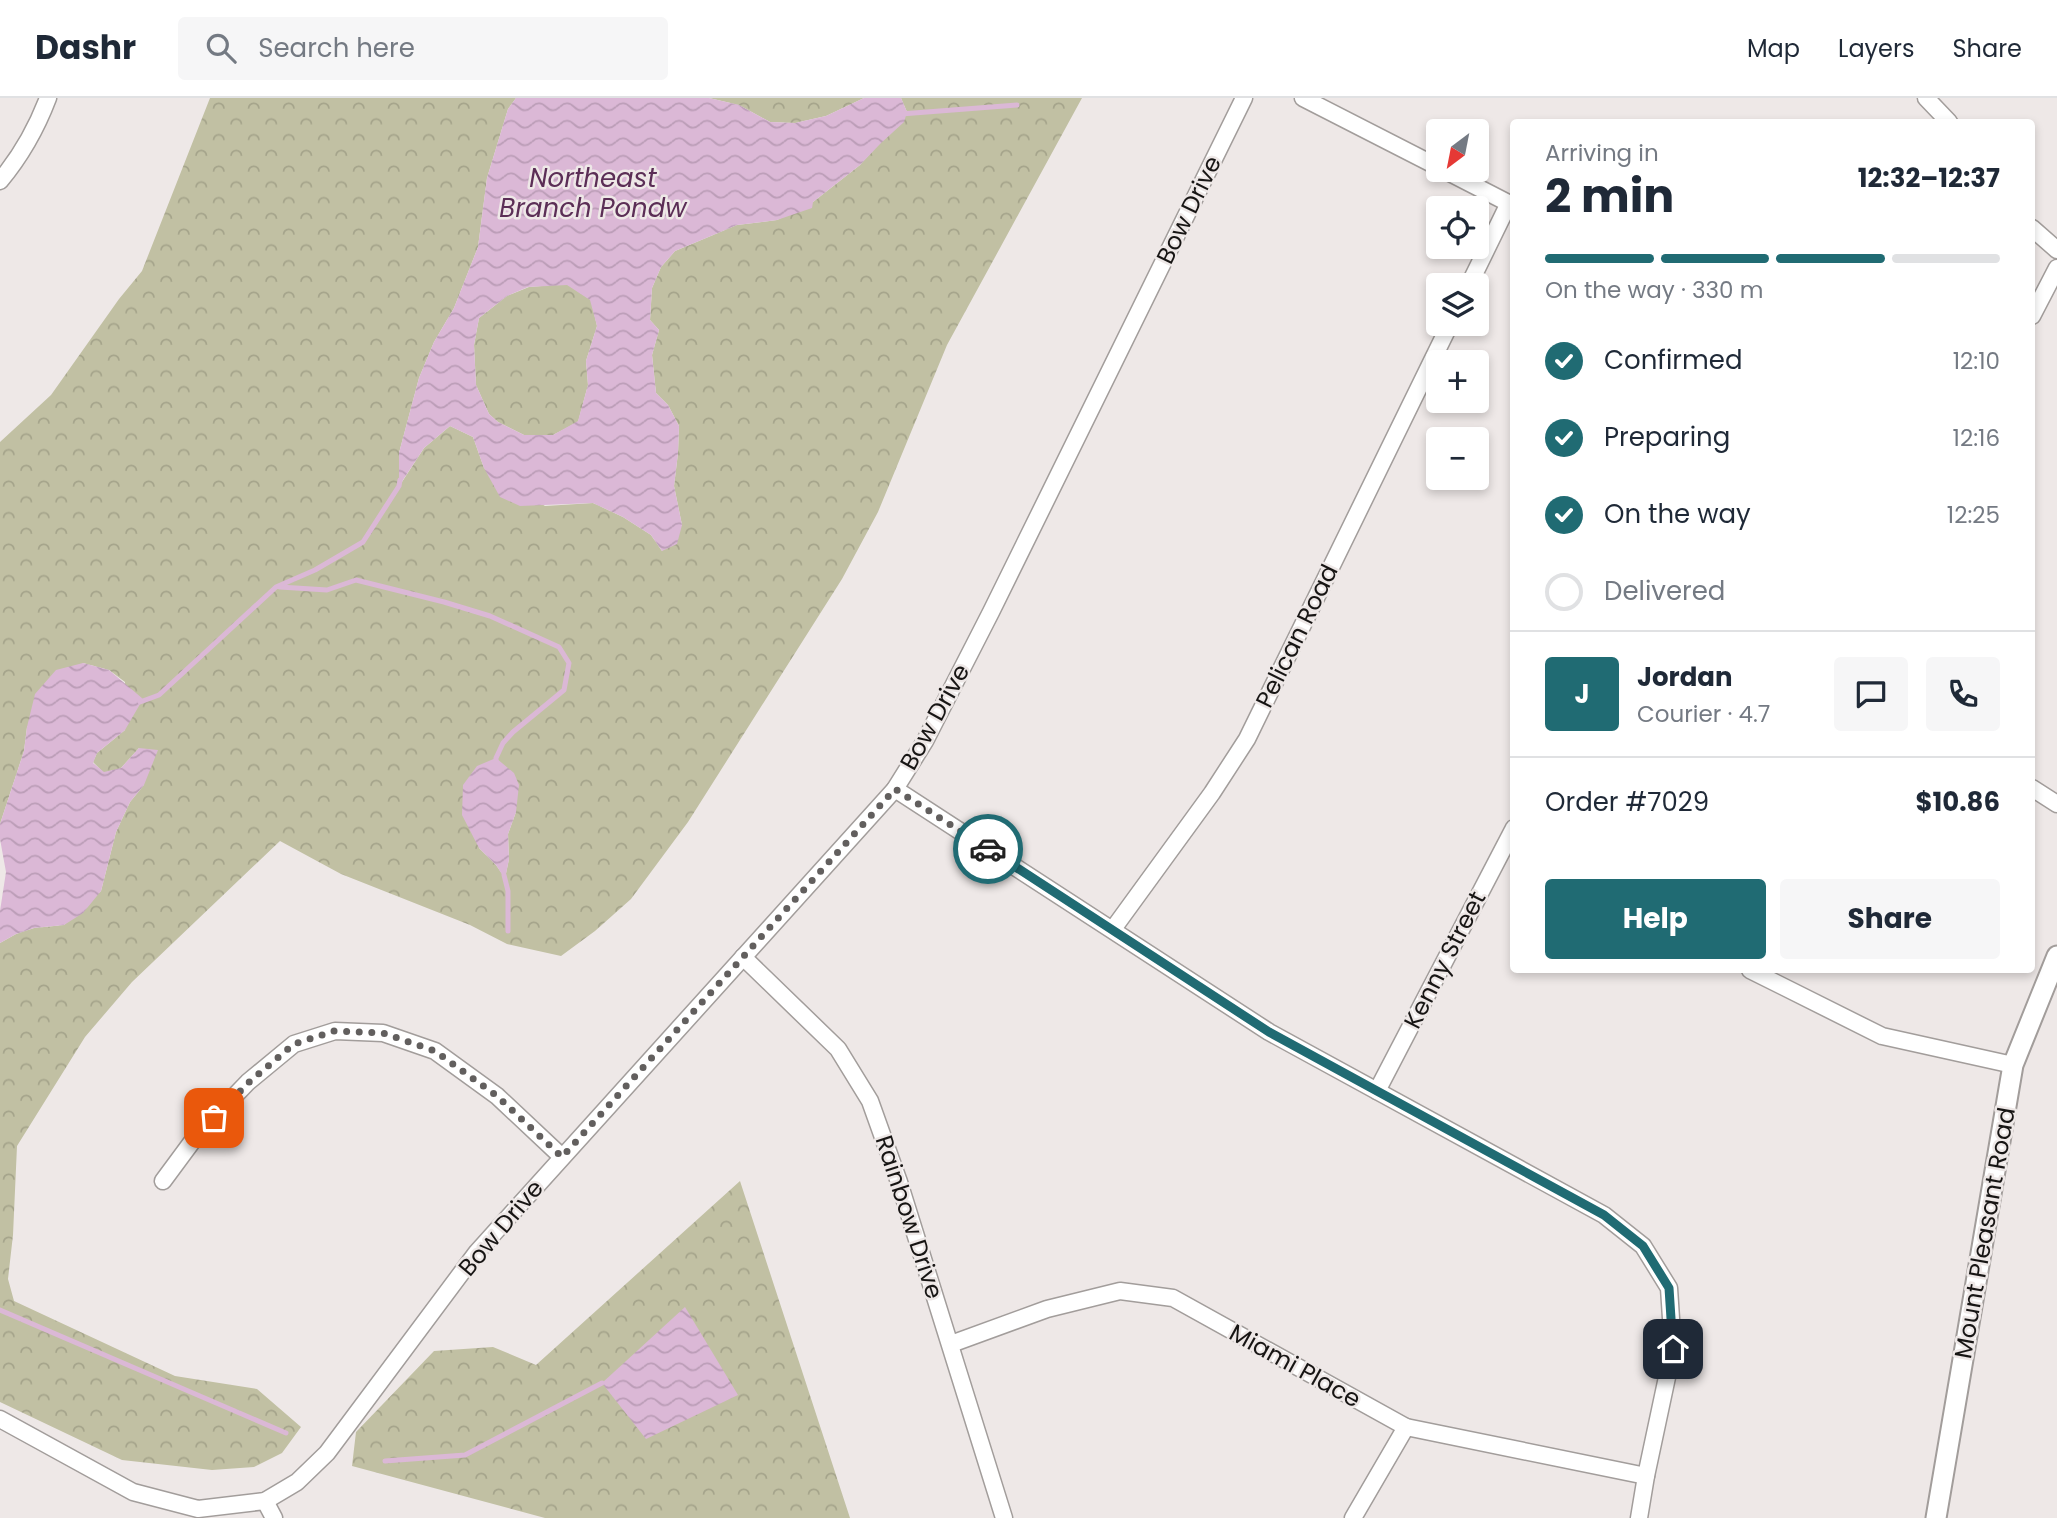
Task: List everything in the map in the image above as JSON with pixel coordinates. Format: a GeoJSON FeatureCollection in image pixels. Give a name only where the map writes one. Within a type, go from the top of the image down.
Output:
{"type":"FeatureCollection","features":[{"type":"Feature","properties":{"kind":"street"},"geometry":{"type":"LineString","coordinates":[[0,181],[9,170],[48,98]]}},
{"type":"Feature","properties":{"kind":"street","name":"Bow Drive"},"geometry":{"type":"LineString","coordinates":[[0,1419],[133,1492],[198,1509],[265,1501],[298,1482],[327,1453],[477,1252],[895,789],[925,741],[998,599],[1244,98]]}},
{"type":"Feature","properties":{"kind":"street"},"geometry":{"type":"LineString","coordinates":[[1303,98],[1426,161]]}},
{"type":"Feature","properties":{"kind":"street"},"geometry":{"type":"LineString","coordinates":[[1926,98],[1946,119]]}},
{"type":"Feature","properties":{"kind":"street"},"geometry":{"type":"LineString","coordinates":[[1468,182],[1510,203]]}},
{"type":"Feature","properties":{"kind":"street"},"geometry":{"type":"LineString","coordinates":[[1475,273],[1510,208]]}},
{"type":"Feature","properties":{"kind":"street"},"geometry":{"type":"LineString","coordinates":[[2035,231],[2057,250]]}},
{"type":"Feature","properties":{"kind":"street"},"geometry":{"type":"LineString","coordinates":[[2035,310],[2057,268]]}},
{"type":"Feature","properties":{"kind":"street","name":"Pelican Road"},"geometry":{"type":"LineString","coordinates":[[1113,929],[1212,793],[1247,738],[1444,336]]}},
{"type":"Feature","properties":{"kind":"street"},"geometry":{"type":"LineString","coordinates":[[895,789],[1269,1032],[1604,1215],[1643,1246],[1669,1288],[1673,1349],[1639,1518]]}},
{"type":"Feature","properties":{"kind":"street"},"geometry":{"type":"LineString","coordinates":[[2035,790],[2057,804]]}},
{"type":"Feature","properties":{"kind":"street","name":"Kenny Street"},"geometry":{"type":"LineString","coordinates":[[1377,1091],[1510,841]]}},
{"type":"Feature","properties":{"kind":"street","name":"Mount Pleasant Road"},"geometry":{"type":"LineString","coordinates":[[1936,1518],[2013,1065],[2057,956]]}},
{"type":"Feature","properties":{"kind":"street","name":"Rainbow Drive"},"geometry":{"type":"LineString","coordinates":[[743,957],[838,1049],[870,1101],[899,1182],[1004,1518]]}},
{"type":"Feature","properties":{"kind":"street"},"geometry":{"type":"LineString","coordinates":[[1756,973],[1882,1037],[2013,1065]]}},
{"type":"Feature","properties":{"kind":"street"},"geometry":{"type":"LineString","coordinates":[[163,1181],[197,1135],[248,1083],[294,1044],[334,1031],[383,1033],[435,1051],[497,1096],[562,1157]]}},
{"type":"Feature","properties":{"kind":"street","name":"Miami Place"},"geometry":{"type":"LineString","coordinates":[[951,1344],[1047,1309],[1120,1291],[1174,1298],[1406,1427],[1646,1476]]}},
{"type":"Feature","properties":{"kind":"street"},"geometry":{"type":"LineString","coordinates":[[1353,1518],[1406,1427]]}},
{"type":"Feature","properties":{"kind":"street"},"geometry":{"type":"LineString","coordinates":[[265,1501],[274,1518]]}},
{"type":"Feature","properties":{"kind":"green space"},"geometry":{"type":"Polygon","coordinates":[[[210,98],[516,98],[508,109],[487,178],[478,247],[454,308],[434,342],[419,378],[399,453],[400,485],[424,448],[450,426],[473,437],[484,468],[545,506],[593,503],[623,517],[651,535],[662,551],[682,525],[674,486],[679,426],[668,405],[656,393],[652,355],[659,330],[650,320],[652,288],[661,267],[675,251],[737,225],[777,220],[813,202],[860,165],[907,112],[901,98],[1082,98],[947,345],[878,512],[842,579],[688,822],[631,899],[561,956],[507,944],[470,925],[341,874],[280,841],[132,982],[85,1037],[17,1146],[8,1279],[14,1301],[175,1376],[257,1389],[301,1427],[282,1453],[254,1467],[212,1470],[122,1460],[0,1402],[0,943],[34,928],[64,925],[101,891],[116,832],[130,802],[144,785],[139,748],[121,768],[104,773],[93,762],[97,753],[125,730],[125,682],[109,670],[83,663],[27,727],[24,751],[0,824],[0,442],[51,395],[142,271],[210,98]],[[516,812],[479,848],[505,878],[509,859],[508,834],[516,812]]]}},
{"type":"Feature","properties":{"kind":"green space"},"geometry":{"type":"Polygon","coordinates":[[[709,98],[864,98],[826,116],[795,123],[770,122],[739,105],[709,98]]]}},
{"type":"Feature","properties":{"kind":"green space"},"geometry":{"type":"Polygon","coordinates":[[[567,284],[591,300],[597,326],[586,361],[588,385],[578,422],[553,435],[524,435],[498,422],[489,414],[476,385],[474,345],[479,318],[507,296],[529,287],[567,284]]]}},
{"type":"Feature","properties":{"kind":"green space"},"geometry":{"type":"Polygon","coordinates":[[[740,1181],[850,1518],[545,1518],[352,1466],[356,1432],[434,1351],[493,1347],[536,1365],[740,1181]]]}},
{"type":"Feature","properties":{"kind":"water","name":"Northeast Branch Pondw"},"geometry":{"type":"Polygon","coordinates":[[[516,98],[709,98],[739,105],[770,122],[795,123],[826,116],[864,98],[901,98],[907,112],[904,122],[860,165],[813,202],[812,208],[777,220],[737,225],[675,251],[661,267],[652,288],[650,320],[659,330],[652,355],[656,393],[668,405],[679,426],[674,486],[682,525],[677,544],[662,551],[651,535],[623,517],[593,503],[520,506],[500,497],[484,468],[473,437],[450,426],[424,448],[399,486],[399,453],[419,378],[434,342],[454,308],[478,247],[487,178],[508,109],[516,98]],[[567,285],[528,287],[507,296],[479,318],[474,345],[476,385],[489,414],[498,422],[524,435],[553,435],[578,421],[588,385],[586,361],[597,326],[590,300],[567,285]]]}},
{"type":"Feature","properties":{"kind":"water"},"geometry":{"type":"Polygon","coordinates":[[[83,663],[109,670],[143,699],[125,730],[97,753],[93,763],[104,772],[121,768],[139,748],[158,750],[144,785],[130,802],[116,832],[101,891],[83,913],[64,925],[34,928],[0,943],[0,911],[6,872],[0,824],[24,751],[35,694],[56,670],[83,663]]]}},
{"type":"Feature","properties":{"kind":"water"},"geometry":{"type":"Polygon","coordinates":[[[496,758],[514,773],[519,785],[516,812],[508,834],[509,859],[505,879],[496,865],[479,848],[462,815],[463,785],[477,766],[496,758]]]}},
{"type":"Feature","properties":{"kind":"water"},"geometry":{"type":"Polygon","coordinates":[[[685,1307],[738,1395],[646,1439],[602,1383],[685,1307]]]}},
{"type":"Feature","properties":{"kind":"waterway"},"geometry":{"type":"LineString","coordinates":[[901,114],[1017,105]]}},
{"type":"Feature","properties":{"kind":"waterway"},"geometry":{"type":"LineString","coordinates":[[140,702],[159,695],[276,587],[315,570],[363,542],[399,486],[400,480]]}},
{"type":"Feature","properties":{"kind":"waterway"},"geometry":{"type":"LineString","coordinates":[[280,587],[327,590],[356,580],[490,616],[559,647],[569,663],[564,690],[513,732],[503,743],[496,764]]}},
{"type":"Feature","properties":{"kind":"waterway"},"geometry":{"type":"LineString","coordinates":[[504,875],[508,891],[508,931]]}},
{"type":"Feature","properties":{"kind":"waterway"},"geometry":{"type":"LineString","coordinates":[[0,1310],[286,1433]]}},
{"type":"Feature","properties":{"kind":"waterway"},"geometry":{"type":"LineString","coordinates":[[385,1461],[465,1455],[602,1383]]}},
{"type":"Feature","properties":{"kind":"way so far"},"geometry":{"type":"LineString","coordinates":[[214,1118],[248,1083],[294,1044],[334,1031],[383,1033],[435,1051],[497,1096],[562,1157],[895,789],[988,849]]}},
{"type":"Feature","properties":{"kind":"route"},"geometry":{"type":"LineString","coordinates":[[988,849],[1269,1032],[1604,1215],[1643,1246],[1669,1288],[1673,1349]]}}]}
